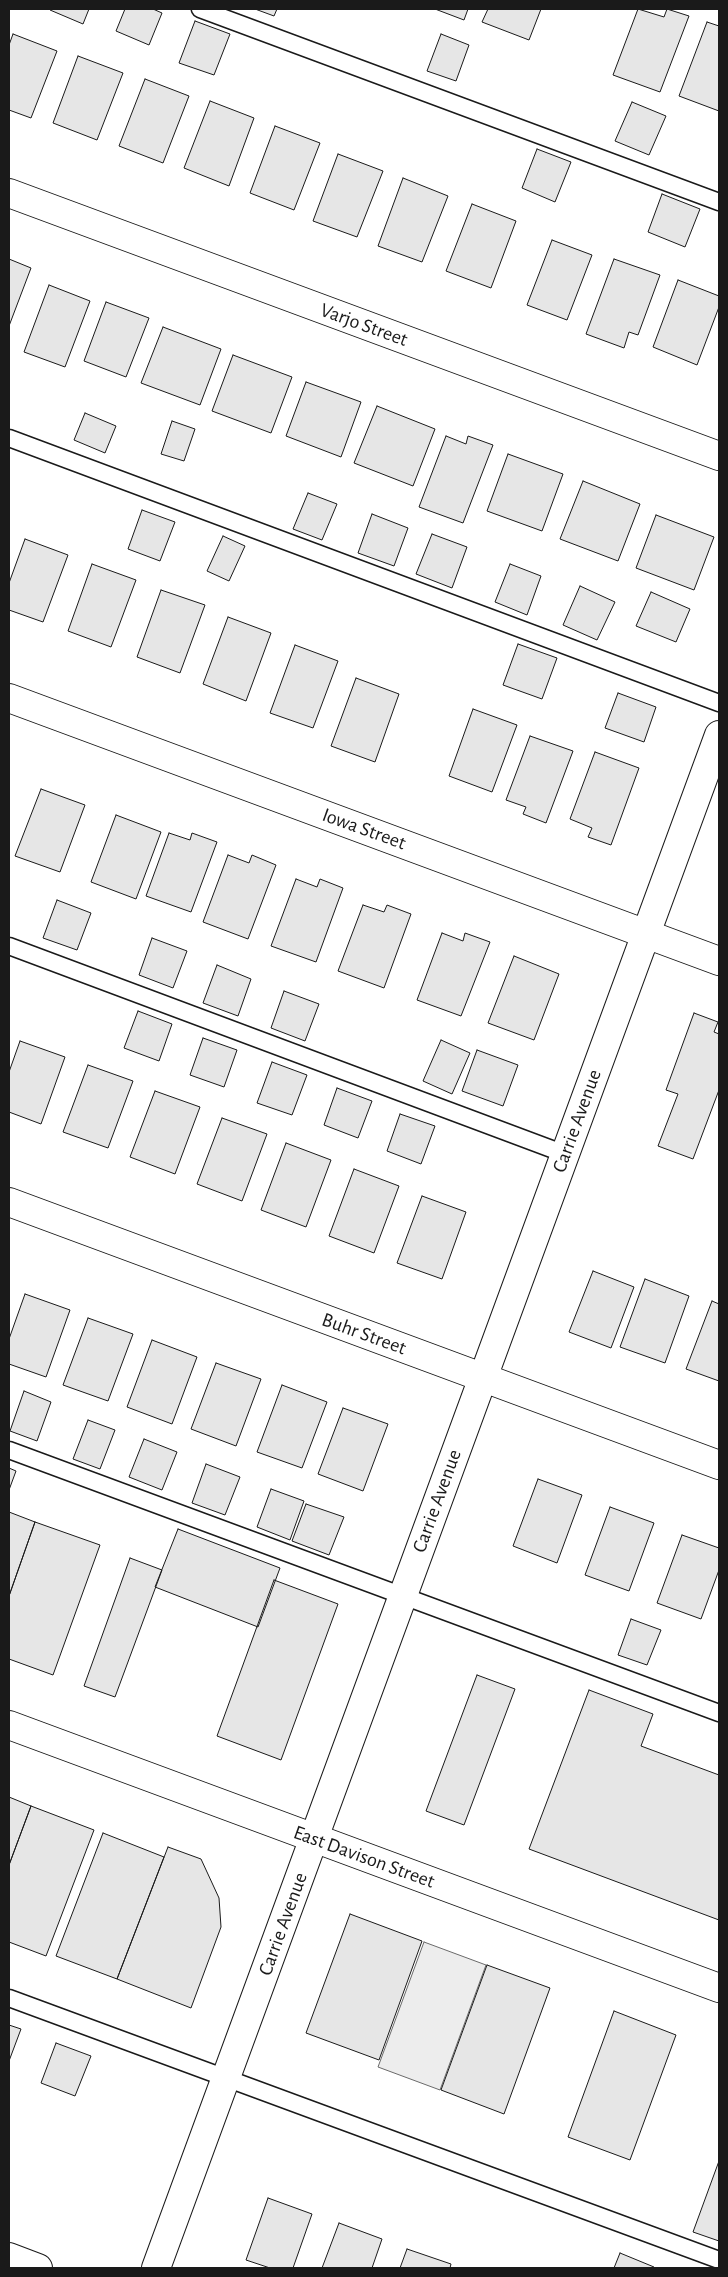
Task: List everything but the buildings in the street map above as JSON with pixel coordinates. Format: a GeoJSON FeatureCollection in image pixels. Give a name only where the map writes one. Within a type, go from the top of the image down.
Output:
{"type":"FeatureCollection","features":[{"type":"Feature","properties":{"kind":"street","name":"Varjo Street"},"geometry":{"type":"LineString","coordinates":[[9,193],[719,456]]}},
{"type":"Feature","properties":{"kind":"street","name":"Iowa Street"},"geometry":{"type":"LineString","coordinates":[[9,698],[719,961]]}},
{"type":"Feature","properties":{"kind":"street","name":"Carrie Avenue"},"geometry":{"type":"LineString","coordinates":[[156,2268],[719,735]]}},
{"type":"Feature","properties":{"kind":"street","name":"Buhr Street"},"geometry":{"type":"LineString","coordinates":[[9,1202],[719,1465]]}},
{"type":"Feature","properties":{"kind":"street","name":"East Davison Street"},"geometry":{"type":"LineString","coordinates":[[9,1725],[719,1988]]}},
{"type":"Feature","properties":{"kind":"street"},"geometry":{"type":"LineString","coordinates":[[9,2258],[38,2268]]}},
{"type":"Feature","properties":{"kind":"lane"},"geometry":{"type":"LineString","coordinates":[[200,9],[719,202]]}},
{"type":"Feature","properties":{"kind":"lane"},"geometry":{"type":"LineString","coordinates":[[9,438],[719,703]]}},
{"type":"Feature","properties":{"kind":"lane"},"geometry":{"type":"LineString","coordinates":[[9,946],[565,1154]]}},
{"type":"Feature","properties":{"kind":"lane"},"geometry":{"type":"LineString","coordinates":[[9,1450],[719,1713]]}},
{"type":"Feature","properties":{"kind":"lane"},"geometry":{"type":"LineString","coordinates":[[9,1998],[719,2260]]}},
{"type":"Feature","properties":{"kind":"shaded area"},"geometry":{"type":"Polygon","coordinates":[[[424,1942],[486,1965],[440,2090],[378,2067],[424,1942]]]}}]}
